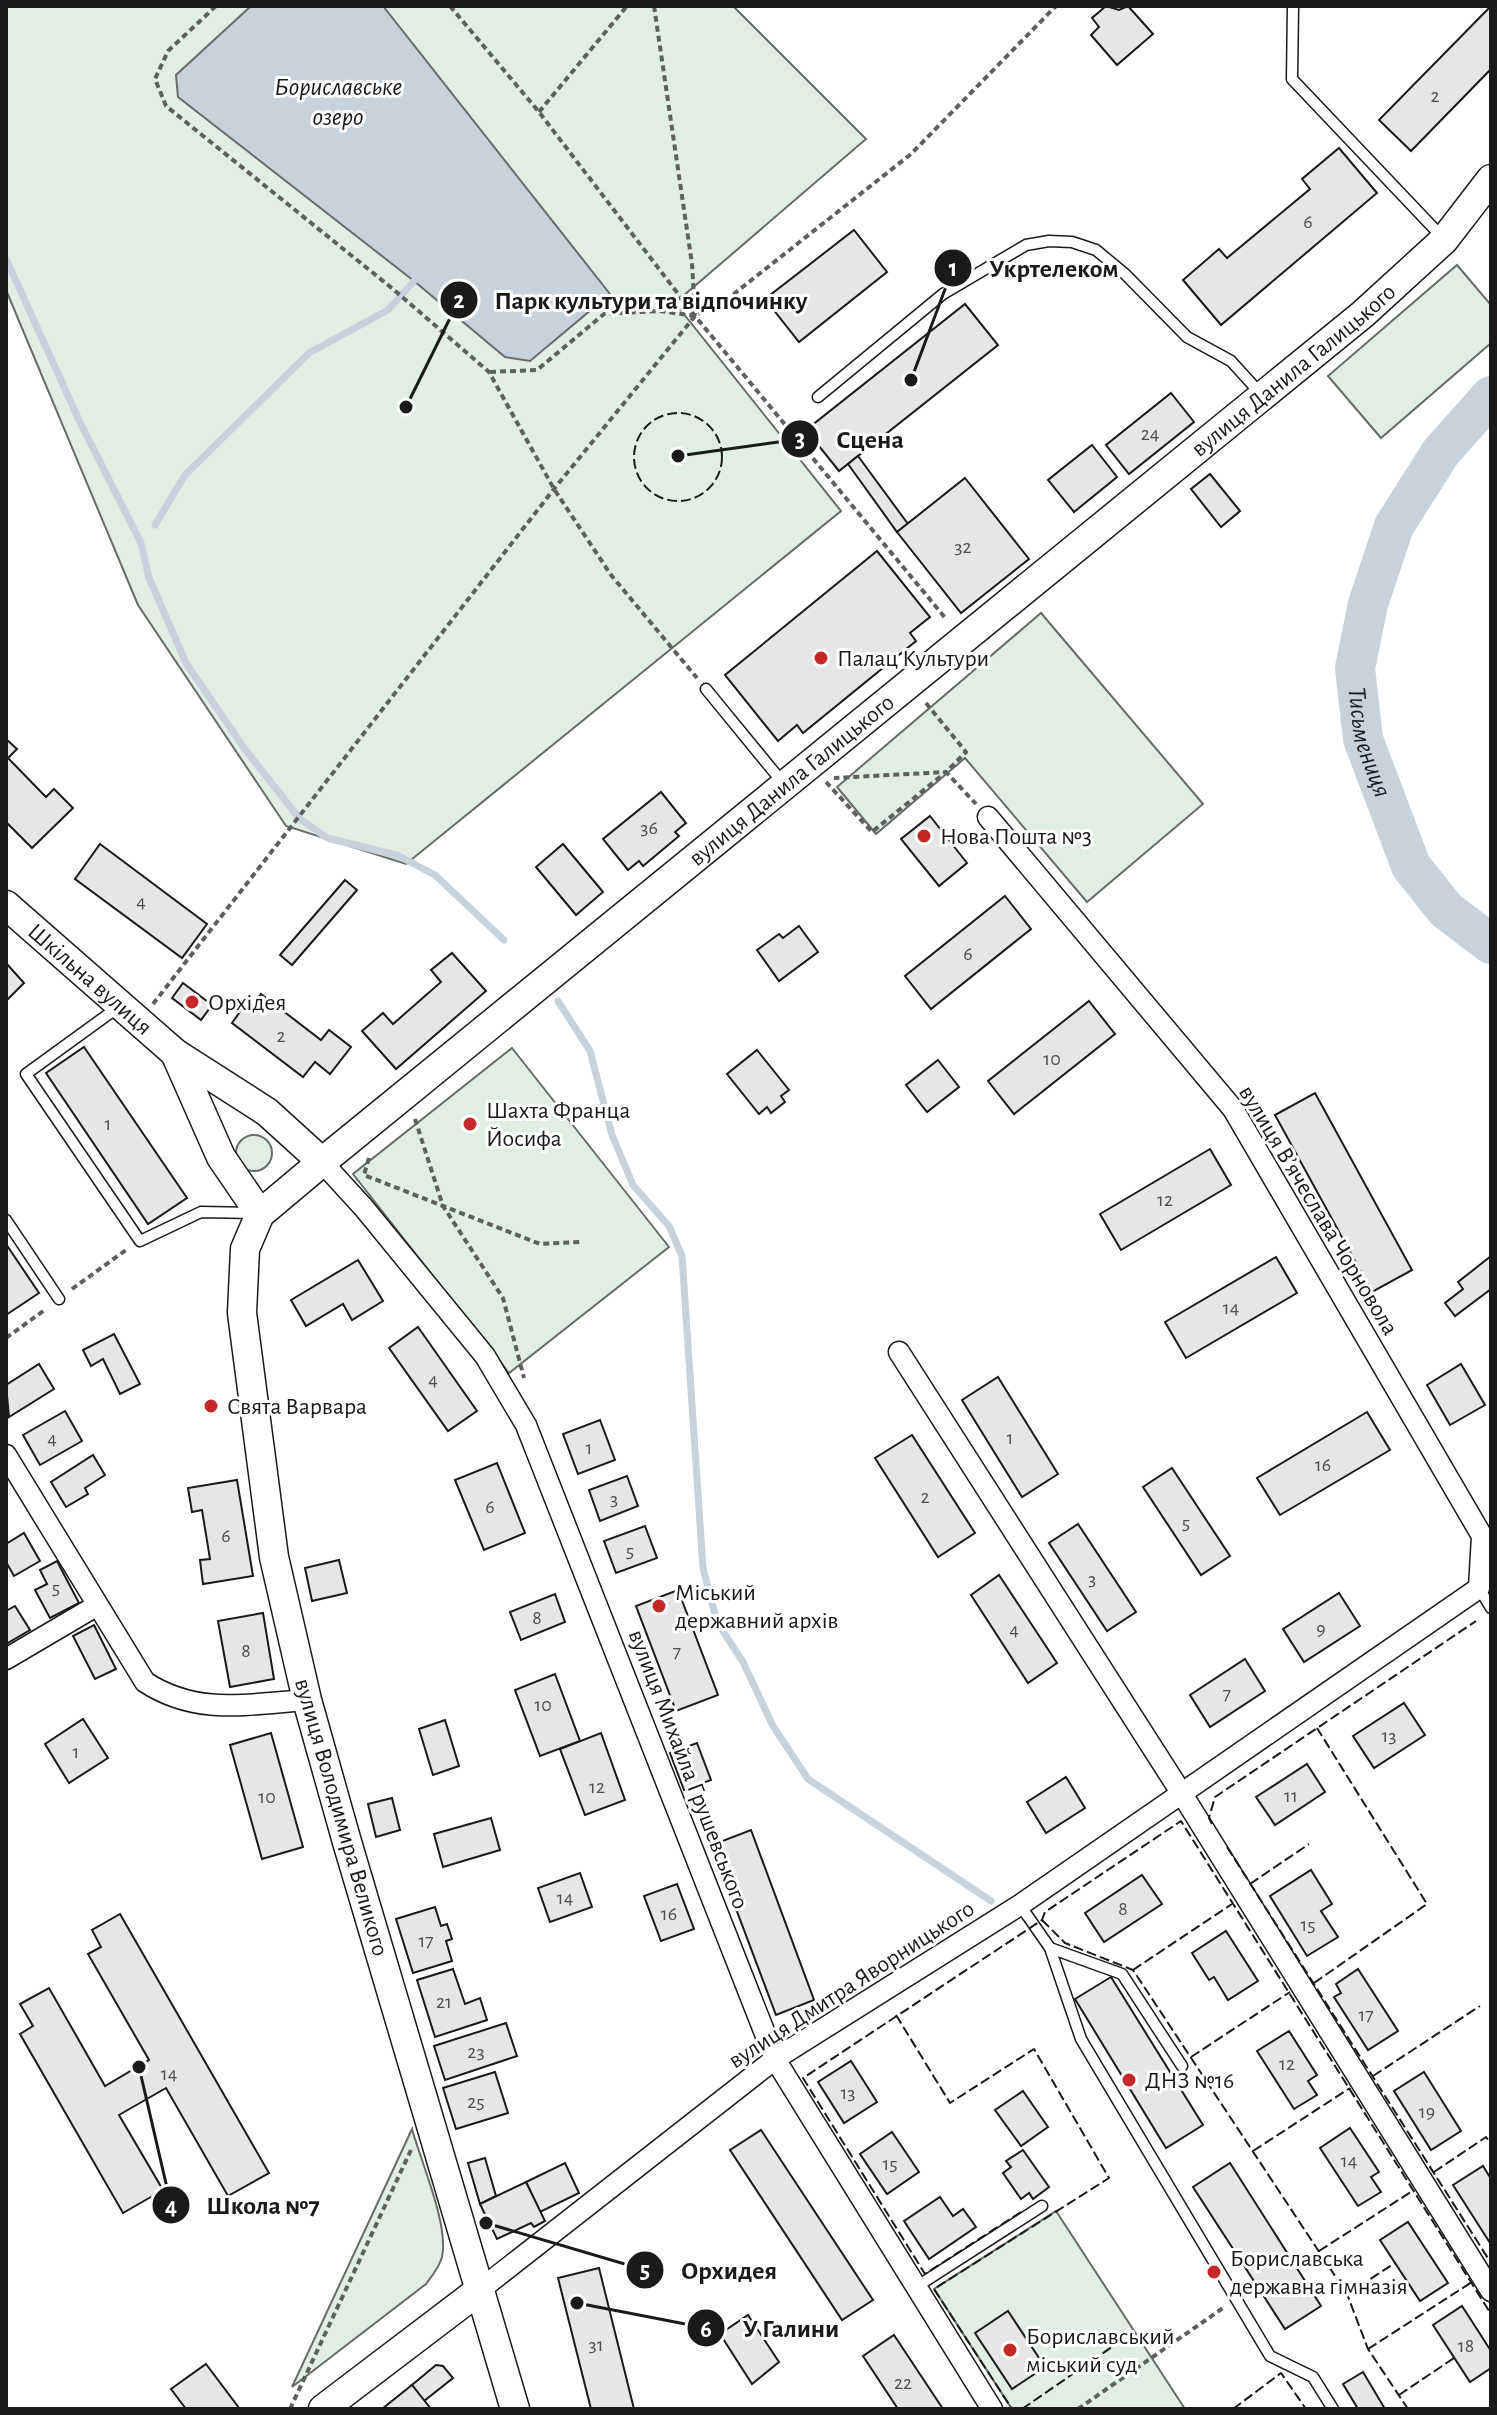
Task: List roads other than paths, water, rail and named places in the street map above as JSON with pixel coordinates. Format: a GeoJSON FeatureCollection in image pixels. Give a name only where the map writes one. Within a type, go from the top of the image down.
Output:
{"type":"FeatureCollection","features":[{"type":"Feature","properties":{"kind":"main road","name":"вулиця Данила Галицького"},"geometry":{"type":"LineString","coordinates":[[260,1214],[1363,314],[1444,240],[1491,179]]}},
{"type":"Feature","properties":{"kind":"main road","name":"Шкільна вулиця"},"geometry":{"type":"LineString","coordinates":[[6,905],[175,1053],[267,1112],[322,1162]]}},
{"type":"Feature","properties":{"kind":"main road","name":"Шкільна вулиця"},"geometry":{"type":"LineString","coordinates":[[175,1053],[221,1157],[260,1214]]}},
{"type":"Feature","properties":{"kind":"main road","name":"вулиця Володимира Великого"},"geometry":{"type":"LineString","coordinates":[[260,1214],[245,1249],[242,1313],[274,1557],[307,1700],[515,2409]]}},
{"type":"Feature","properties":{"kind":"main road"},"geometry":{"type":"LineString","coordinates":[[323,2409],[481,2289]]}},
{"type":"Feature","properties":{"kind":"street","name":"вулиця Вʼячеслава Чорновола"},"geometry":{"type":"LineString","coordinates":[[988,817],[1233,1109],[1482,1536],[1479,1588]]}},
{"type":"Feature","properties":{"kind":"street","name":"вулиця Михайла Грушевського"},"geometry":{"type":"LineString","coordinates":[[322,1162],[364,1208],[485,1356],[526,1425],[775,2059],[992,2409]]}},
{"type":"Feature","properties":{"kind":"street"},"geometry":{"type":"LineString","coordinates":[[899,1352],[1182,1794],[1491,2291]]}},
{"type":"Feature","properties":{"kind":"street"},"geometry":{"type":"LineString","coordinates":[[6,1455],[145,1682],[169,1698],[223,1706],[307,1700]]}},
{"type":"Feature","properties":{"kind":"street","name":"вулиця Дмитра Яворницького"},"geometry":{"type":"LineString","coordinates":[[481,2289],[775,2059],[1020,1905],[1479,1588]]}},
{"type":"Feature","properties":{"kind":"street"},"geometry":{"type":"LineString","coordinates":[[6,1659],[96,1606]]}},
{"type":"Feature","properties":{"kind":"lane"},"geometry":{"type":"LineString","coordinates":[[1293,6],[1292,79],[1444,240]]}},
{"type":"Feature","properties":{"kind":"lane"},"geometry":{"type":"LineString","coordinates":[[818,397],[943,294],[1026,245],[1049,241],[1072,242],[1096,250],[1125,274],[1187,337],[1231,361],[1263,397]]}},
{"type":"Feature","properties":{"kind":"lane"},"geometry":{"type":"LineString","coordinates":[[706,689],[786,786]]}},
{"type":"Feature","properties":{"kind":"lane"},"geometry":{"type":"LineString","coordinates":[[129,1015],[26,1074],[140,1241],[201,1212],[260,1214]]}},
{"type":"Feature","properties":{"kind":"lane"},"geometry":{"type":"LineString","coordinates":[[6,1220],[59,1299]]}},
{"type":"Feature","properties":{"kind":"lane"},"geometry":{"type":"LineString","coordinates":[[1479,1588],[1491,1608]]}},
{"type":"Feature","properties":{"kind":"lane"},"geometry":{"type":"LineString","coordinates":[[1020,1905],[1050,1948],[1081,2039],[1235,2300],[1270,2356],[1313,2377],[1333,2409]]}},
{"type":"Feature","properties":{"kind":"lane"},"geometry":{"type":"LineString","coordinates":[[1050,1948],[1122,1974],[1182,2066]]}},
{"type":"Feature","properties":{"kind":"lane"},"geometry":{"type":"LineString","coordinates":[[916,2287],[1042,2206]]}},
{"type":"Feature","properties":{"kind":"water","name":"Бориславське озеро"},"geometry":{"type":"Polygon","coordinates":[[[251,6],[383,6],[610,294],[530,361],[505,357],[414,281],[178,97],[176,75],[251,6]]]}},
{"type":"Feature","properties":{"kind":"waterway"},"geometry":{"type":"LineString","coordinates":[[6,259],[79,420],[141,543],[149,578],[186,663],[244,748],[299,818],[327,838],[399,856],[435,875],[504,940]]}},
{"type":"Feature","properties":{"kind":"waterway"},"geometry":{"type":"LineString","coordinates":[[155,525],[185,475],[309,353],[388,310],[414,281]]}},
{"type":"Feature","properties":{"kind":"waterway","name":"Тисьмениця"},"geometry":{"type":"LineString","coordinates":[[1491,396],[1441,452],[1394,526],[1368,604],[1355,668],[1363,739],[1411,866],[1446,910],[1491,944]]}},
{"type":"Feature","properties":{"kind":"waterway"},"geometry":{"type":"LineString","coordinates":[[558,1001],[590,1051],[612,1135],[633,1185],[669,1226],[682,1256],[703,1568],[717,1622],[743,1662],[773,1726],[808,1779],[991,1901]]}},
{"type":"Feature","properties":{"kind":"place","name":"Укртелеком"},"geometry":{"type":"Point","coordinates":[911,380]}},
{"type":"Feature","properties":{"kind":"place","name":"Парк культури та відпочинку"},"geometry":{"type":"Point","coordinates":[406,407]}},
{"type":"Feature","properties":{"kind":"place","name":"Сцена"},"geometry":{"type":"Point","coordinates":[678,456]}},
{"type":"Feature","properties":{"kind":"place","name":"Палац Культури"},"geometry":{"type":"Point","coordinates":[821,658]}},
{"type":"Feature","properties":{"kind":"place","name":"Нова Пошта №3"},"geometry":{"type":"Point","coordinates":[924,836]}},
{"type":"Feature","properties":{"kind":"place","name":"Орхідея"},"geometry":{"type":"Point","coordinates":[192,1002]}},
{"type":"Feature","properties":{"kind":"place","name":"Шахта Франца Йосифа"},"geometry":{"type":"Point","coordinates":[470,1124]}},
{"type":"Feature","properties":{"kind":"place","name":"Свята Варвара"},"geometry":{"type":"Point","coordinates":[211,1406]}},
{"type":"Feature","properties":{"kind":"place","name":"Міський державний архів"},"geometry":{"type":"Point","coordinates":[659,1606]}},
{"type":"Feature","properties":{"kind":"place","name":"Школа №7"},"geometry":{"type":"Point","coordinates":[139,2067]}},
{"type":"Feature","properties":{"kind":"place","name":"ДНЗ №16"},"geometry":{"type":"Point","coordinates":[1129,2080]}},
{"type":"Feature","properties":{"kind":"place","name":"Орхидея"},"geometry":{"type":"Point","coordinates":[486,2223]}},
{"type":"Feature","properties":{"kind":"place","name":"Бориславська державна гімназія"},"geometry":{"type":"Point","coordinates":[1214,2272]}},
{"type":"Feature","properties":{"kind":"place","name":"У Галини"},"geometry":{"type":"Point","coordinates":[577,2303]}},
{"type":"Feature","properties":{"kind":"place","name":"Бориславський міський суд"},"geometry":{"type":"Point","coordinates":[1010,2350]}}]}
